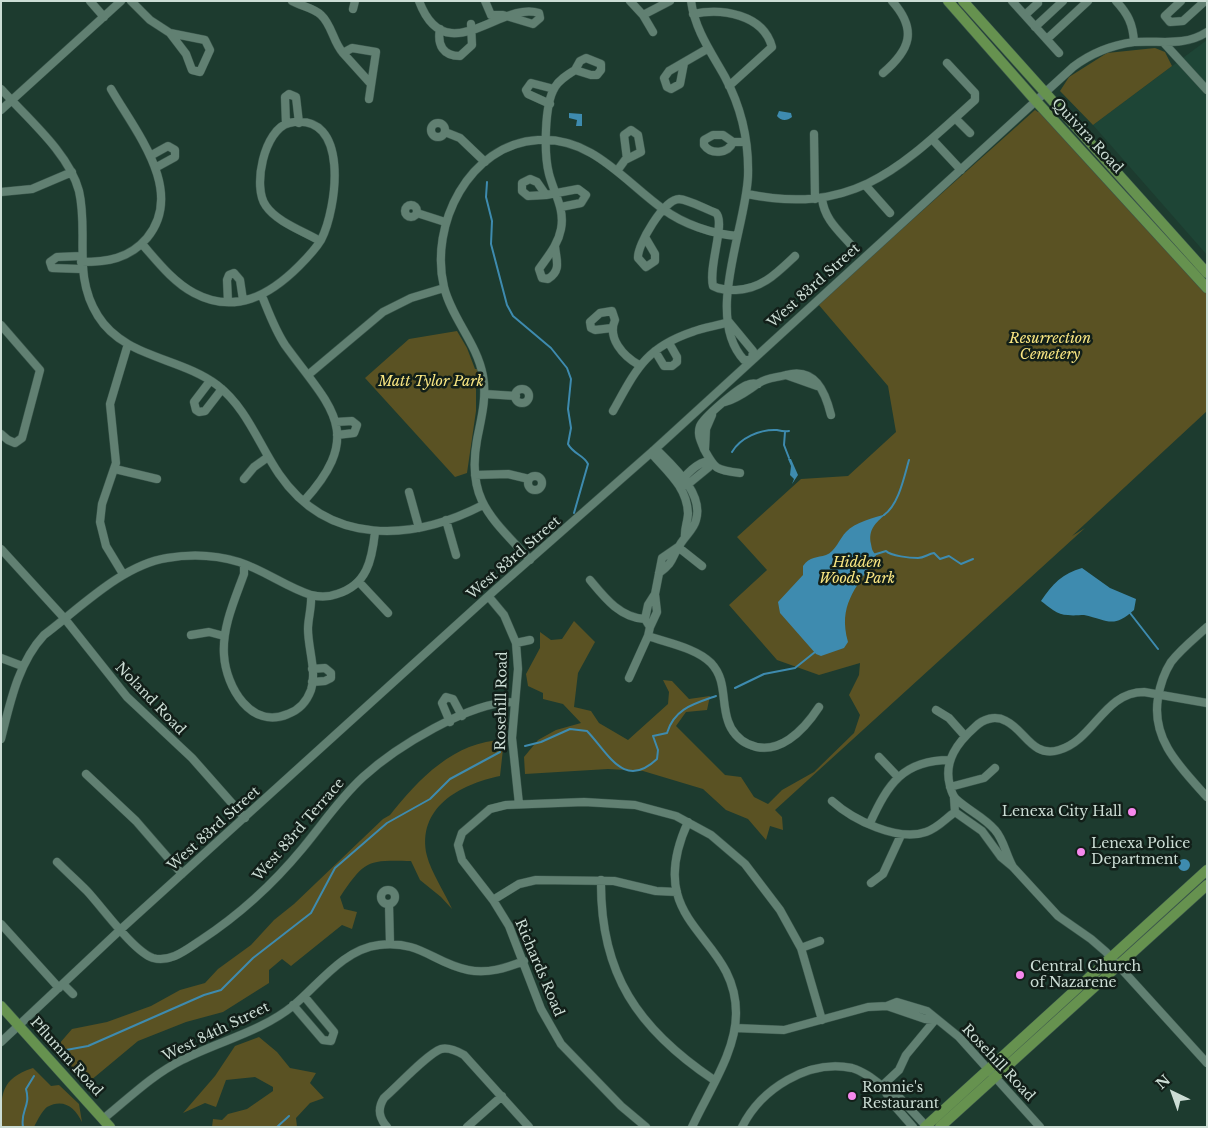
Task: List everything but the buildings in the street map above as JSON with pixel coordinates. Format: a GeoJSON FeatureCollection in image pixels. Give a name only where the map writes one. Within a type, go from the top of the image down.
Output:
{"type":"FeatureCollection","features":[{"type":"Feature","properties":{"kind":"main road","name":"Quivira Road"},"geometry":{"type":"LineString","coordinates":[[948,1],[1035,100],[1200,270]]}},
{"type":"Feature","properties":{"kind":"main road","name":"Quivira Road"},"geometry":{"type":"LineString","coordinates":[[962,1],[1200,270],[1207,288]]}},
{"type":"Feature","properties":{"kind":"main road"},"geometry":{"type":"LineString","coordinates":[[940,1127],[996,1078],[1207,870]]}},
{"type":"Feature","properties":{"kind":"main road"},"geometry":{"type":"LineString","coordinates":[[925,1126],[988,1069],[1114,961],[1207,885]]}},
{"type":"Feature","properties":{"kind":"main road","name":"Pflumm Road"},"geometry":{"type":"LineString","coordinates":[[1,1006],[107,1123]]}},
{"type":"Feature","properties":{"kind":"street"},"geometry":{"type":"LineString","coordinates":[[90,1],[104,16]]}},
{"type":"Feature","properties":{"kind":"street"},"geometry":{"type":"LineString","coordinates":[[1,110],[121,1]]}},
{"type":"Feature","properties":{"kind":"street"},"geometry":{"type":"LineString","coordinates":[[131,1],[150,20],[170,33],[186,54],[192,70],[200,72],[210,50],[205,40],[170,33]]}},
{"type":"Feature","properties":{"kind":"street"},"geometry":{"type":"LineString","coordinates":[[292,1],[321,15],[326,21],[336,46],[371,84]]}},
{"type":"Feature","properties":{"kind":"street"},"geometry":{"type":"LineString","coordinates":[[419,1],[427,19],[440,28],[457,29],[506,8],[526,6],[539,13],[540,18],[533,24],[503,15],[492,15]]}},
{"type":"Feature","properties":{"kind":"street"},"geometry":{"type":"LineString","coordinates":[[485,1],[492,15]]}},
{"type":"Feature","properties":{"kind":"street"},"geometry":{"type":"LineString","coordinates":[[630,1],[643,15],[653,32]]}},
{"type":"Feature","properties":{"kind":"street"},"geometry":{"type":"LineString","coordinates":[[643,15],[670,1]]}},
{"type":"Feature","properties":{"kind":"street"},"geometry":{"type":"LineString","coordinates":[[691,1],[693,14],[707,49],[729,86],[742,121],[746,142],[747,194],[737,236],[728,290],[728,330],[736,351],[744,360],[752,360],[753,351],[729,322]]}},
{"type":"Feature","properties":{"kind":"street"},"geometry":{"type":"LineString","coordinates":[[883,74],[902,56],[908,38],[906,21],[892,1]]}},
{"type":"Feature","properties":{"kind":"street"},"geometry":{"type":"LineString","coordinates":[[1012,1],[1059,53]]}},
{"type":"Feature","properties":{"kind":"street"},"geometry":{"type":"LineString","coordinates":[[1035,27],[1063,1]]}},
{"type":"Feature","properties":{"kind":"street"},"geometry":{"type":"LineString","coordinates":[[1046,39],[1088,1]]}},
{"type":"Feature","properties":{"kind":"street"},"geometry":{"type":"LineString","coordinates":[[1116,1],[1128,15],[1134,30],[1134,42]]}},
{"type":"Feature","properties":{"kind":"street"},"geometry":{"type":"LineString","coordinates":[[1182,1],[1165,16],[1170,22],[1183,21],[1205,1]]}},
{"type":"Feature","properties":{"kind":"street"},"geometry":{"type":"LineString","coordinates":[[1025,15],[1038,2]]}},
{"type":"Feature","properties":{"kind":"street"},"geometry":{"type":"LineString","coordinates":[[693,14],[708,12],[747,17],[770,41],[772,47],[729,86]]}},
{"type":"Feature","properties":{"kind":"street"},"geometry":{"type":"LineString","coordinates":[[440,28],[439,40],[444,51],[450,55],[460,56],[472,45],[471,24]]}},
{"type":"Feature","properties":{"kind":"street"},"geometry":{"type":"LineString","coordinates":[[1044,93],[1083,60],[1120,45],[1134,42],[1164,43],[1186,41],[1207,32]]}},
{"type":"Feature","properties":{"kind":"street"},"geometry":{"type":"LineString","coordinates":[[1164,43],[1207,90]]}},
{"type":"Feature","properties":{"kind":"street"},"geometry":{"type":"LineString","coordinates":[[343,53],[352,48],[376,52],[369,98]]}},
{"type":"Feature","properties":{"kind":"street"},"geometry":{"type":"LineString","coordinates":[[684,63],[707,49]]}},
{"type":"Feature","properties":{"kind":"street"},"geometry":{"type":"LineString","coordinates":[[747,194],[790,200],[819,199],[866,186],[900,166],[975,100],[975,93],[947,63]]}},
{"type":"Feature","properties":{"kind":"street"},"geometry":{"type":"LineString","coordinates":[[555,246],[561,229],[561,207],[547,162],[550,104],[554,89],[566,75],[575,70]]}},
{"type":"Feature","properties":{"kind":"street"},"geometry":{"type":"LineString","coordinates":[[550,104],[528,94],[526,90],[531,84],[536,83],[554,89]]}},
{"type":"Feature","properties":{"kind":"street"},"geometry":{"type":"LineString","coordinates":[[1,89],[62,157],[72,172],[81,201],[82,263],[86,292],[98,317],[114,335],[128,344],[210,381],[222,389],[243,414],[268,457],[289,487],[304,501],[321,514],[339,523],[376,532],[419,528],[446,520],[483,505]]}},
{"type":"Feature","properties":{"kind":"street"},"geometry":{"type":"LineString","coordinates":[[82,263],[114,260],[142,244],[156,224],[161,206],[161,186],[150,156],[111,89]]}},
{"type":"Feature","properties":{"kind":"street","name":"West 83rd Street"},"geometry":{"type":"LineString","coordinates":[[1,1042],[120,930],[653,451],[1044,93]]}},
{"type":"Feature","properties":{"kind":"street"},"geometry":{"type":"LineString","coordinates":[[286,124],[284,101],[285,97],[289,94],[296,97],[299,123]]}},
{"type":"Feature","properties":{"kind":"street"},"geometry":{"type":"LineString","coordinates":[[955,118],[970,133]]}},
{"type":"Feature","properties":{"kind":"street"},"geometry":{"type":"LineString","coordinates":[[142,244],[186,289],[203,297],[228,302],[243,300],[262,296],[285,280],[320,241],[332,208],[335,160],[327,139],[314,126],[299,123],[286,124],[272,137],[266,148],[262,198],[270,211],[320,241]]}},
{"type":"Feature","properties":{"kind":"street"},"geometry":{"type":"LineString","coordinates":[[445,132],[460,138],[485,162]]}},
{"type":"Feature","properties":{"kind":"street"},"geometry":{"type":"LineString","coordinates":[[814,134],[819,199],[828,219],[852,246]]}},
{"type":"Feature","properties":{"kind":"street"},"geometry":{"type":"LineString","coordinates":[[932,139],[961,170]]}},
{"type":"Feature","properties":{"kind":"street"},"geometry":{"type":"LineString","coordinates":[[530,560],[491,517],[483,505],[477,489],[475,458],[485,394],[476,351],[444,288],[441,257],[445,222],[462,187],[485,162],[499,152],[522,143],[547,140],[568,142],[581,147],[617,171],[663,210],[688,223],[737,236]]}},
{"type":"Feature","properties":{"kind":"street"},"geometry":{"type":"LineString","coordinates":[[733,142],[746,142]]}},
{"type":"Feature","properties":{"kind":"street"},"geometry":{"type":"LineString","coordinates":[[150,156],[168,146],[175,150],[174,157],[155,168]]}},
{"type":"Feature","properties":{"kind":"street"},"geometry":{"type":"LineString","coordinates":[[617,171],[627,159]]}},
{"type":"Feature","properties":{"kind":"street"},"geometry":{"type":"LineString","coordinates":[[1,192],[32,189],[72,172]]}},
{"type":"Feature","properties":{"kind":"street"},"geometry":{"type":"LineString","coordinates":[[866,186],[890,213]]}},
{"type":"Feature","properties":{"kind":"street"},"geometry":{"type":"LineString","coordinates":[[546,195],[578,189],[586,195],[581,204],[561,207]]}},
{"type":"Feature","properties":{"kind":"street"},"geometry":{"type":"LineString","coordinates":[[645,237],[663,210],[672,201],[677,199],[716,213],[720,220],[713,256],[712,281],[713,286],[728,290],[746,290],[760,286],[795,256]]}},
{"type":"Feature","properties":{"kind":"street"},"geometry":{"type":"LineString","coordinates":[[417,213],[445,222]]}},
{"type":"Feature","properties":{"kind":"street"},"geometry":{"type":"LineString","coordinates":[[228,302],[227,280],[229,275],[234,273],[240,280],[243,300]]}},
{"type":"Feature","properties":{"kind":"street"},"geometry":{"type":"LineString","coordinates":[[308,374],[383,312],[411,298],[444,288]]}},
{"type":"Feature","properties":{"kind":"street"},"geometry":{"type":"LineString","coordinates":[[262,296],[277,332],[328,403],[336,422],[336,451],[330,466],[304,501]]}},
{"type":"Feature","properties":{"kind":"street"},"geometry":{"type":"LineString","coordinates":[[613,411],[639,365],[655,351],[692,332],[729,322]]}},
{"type":"Feature","properties":{"kind":"street"},"geometry":{"type":"LineString","coordinates":[[1,325],[40,370],[22,438],[15,443],[1,434]]}},
{"type":"Feature","properties":{"kind":"street"},"geometry":{"type":"LineString","coordinates":[[612,328],[621,351],[639,365]]}},
{"type":"Feature","properties":{"kind":"street"},"geometry":{"type":"LineString","coordinates":[[655,351],[664,366],[672,366],[677,362],[677,357],[668,343]]}},
{"type":"Feature","properties":{"kind":"street"},"geometry":{"type":"LineString","coordinates":[[123,574],[106,546],[100,522],[102,504],[115,469],[116,450],[110,404],[128,344]]}},
{"type":"Feature","properties":{"kind":"street"},"geometry":{"type":"LineString","coordinates":[[683,483],[709,467],[705,449],[706,429],[713,413],[726,402],[742,396],[769,378],[786,375],[817,386],[826,395],[831,415]]}},
{"type":"Feature","properties":{"kind":"street"},"geometry":{"type":"LineString","coordinates":[[210,381],[194,402],[196,410],[200,412],[205,411],[222,389]]}},
{"type":"Feature","properties":{"kind":"street"},"geometry":{"type":"LineString","coordinates":[[485,394],[516,396]]}},
{"type":"Feature","properties":{"kind":"street"},"geometry":{"type":"LineString","coordinates":[[336,422],[352,420],[358,425],[354,433],[337,435]]}},
{"type":"Feature","properties":{"kind":"street"},"geometry":{"type":"LineString","coordinates":[[629,678],[657,612],[655,594],[659,573],[672,562],[685,536],[688,509],[683,483],[654,456],[653,451]]}},
{"type":"Feature","properties":{"kind":"street"},"geometry":{"type":"LineString","coordinates":[[244,479],[254,467],[268,457]]}},
{"type":"Feature","properties":{"kind":"street"},"geometry":{"type":"LineString","coordinates":[[709,461],[723,471],[740,473]]}},
{"type":"Feature","properties":{"kind":"street"},"geometry":{"type":"LineString","coordinates":[[115,469],[157,479]]}},
{"type":"Feature","properties":{"kind":"street"},"geometry":{"type":"LineString","coordinates":[[475,475],[508,474],[529,479]]}},
{"type":"Feature","properties":{"kind":"street"},"geometry":{"type":"LineString","coordinates":[[409,492],[419,528]]}},
{"type":"Feature","properties":{"kind":"street"},"geometry":{"type":"LineString","coordinates":[[446,520],[456,555]]}},
{"type":"Feature","properties":{"kind":"street"},"geometry":{"type":"LineString","coordinates":[[1,737],[22,666],[32,648],[44,635],[123,574],[152,561],[182,556],[213,557],[261,570],[311,595],[334,595],[350,589],[359,582],[371,563],[376,532]]}},
{"type":"Feature","properties":{"kind":"street"},"geometry":{"type":"LineString","coordinates":[[678,547],[702,566]]}},
{"type":"Feature","properties":{"kind":"street","name":"Noland Road"},"geometry":{"type":"LineString","coordinates":[[1,549],[65,619],[127,697],[204,771],[245,818]]}},
{"type":"Feature","properties":{"kind":"street"},"geometry":{"type":"LineString","coordinates":[[244,564],[244,574],[224,636],[226,670],[235,692],[250,709],[272,722],[291,713],[309,695],[312,682],[308,629],[311,595]]}},
{"type":"Feature","properties":{"kind":"street"},"geometry":{"type":"LineString","coordinates":[[590,580],[614,606],[630,615],[645,618]]}},
{"type":"Feature","properties":{"kind":"street"},"geometry":{"type":"LineString","coordinates":[[359,582],[388,613]]}},
{"type":"Feature","properties":{"kind":"street"},"geometry":{"type":"LineString","coordinates":[[650,626],[645,618],[648,605],[655,594]]}},
{"type":"Feature","properties":{"kind":"street","name":"Rosehill Road"},"geometry":{"type":"LineString","coordinates":[[489,597],[504,615],[516,643],[518,669],[513,702],[512,738],[519,804]]}},
{"type":"Feature","properties":{"kind":"street"},"geometry":{"type":"LineString","coordinates":[[1207,627],[1172,661],[1165,672],[1159,694],[1157,719],[1164,744],[1171,755],[1207,797]]}},
{"type":"Feature","properties":{"kind":"street"},"geometry":{"type":"LineString","coordinates":[[190,635],[209,632],[224,636]]}},
{"type":"Feature","properties":{"kind":"street"},"geometry":{"type":"LineString","coordinates":[[648,636],[699,654],[716,670],[723,687],[728,722],[732,731],[746,743],[763,748],[781,744],[808,722],[819,706]]}},
{"type":"Feature","properties":{"kind":"street","name":"Rosehill Road"},"geometry":{"type":"LineString","coordinates":[[516,643],[530,640]]}},
{"type":"Feature","properties":{"kind":"street"},"geometry":{"type":"LineString","coordinates":[[1,658],[22,666]]}},
{"type":"Feature","properties":{"kind":"street"},"geometry":{"type":"LineString","coordinates":[[312,669],[325,668],[332,673],[331,678],[325,681],[312,682]]}},
{"type":"Feature","properties":{"kind":"street"},"geometry":{"type":"LineString","coordinates":[[955,812],[954,798],[948,774],[950,760],[956,747],[965,736],[983,720],[998,718],[1012,725],[1034,746],[1050,751],[1059,750],[1073,742],[1126,694],[1144,692],[1207,703]]}},
{"type":"Feature","properties":{"kind":"street"},"geometry":{"type":"LineString","coordinates":[[450,722],[442,703],[446,697],[453,699],[462,716]]}},
{"type":"Feature","properties":{"kind":"street","name":"West 83rd Terrace"},"geometry":{"type":"LineString","coordinates":[[56,862],[87,892],[139,950],[152,958],[173,957],[194,945],[241,910],[269,885],[303,848],[324,820],[364,777],[404,747],[462,716],[497,702],[513,702]]}},
{"type":"Feature","properties":{"kind":"street"},"geometry":{"type":"LineString","coordinates":[[936,710],[949,718],[965,736]]}},
{"type":"Feature","properties":{"kind":"street"},"geometry":{"type":"LineString","coordinates":[[879,757],[898,777]]}},
{"type":"Feature","properties":{"kind":"street"},"geometry":{"type":"LineString","coordinates":[[870,823],[882,796],[898,777],[918,764],[937,760],[950,760]]}},
{"type":"Feature","properties":{"kind":"street"},"geometry":{"type":"LineString","coordinates":[[950,787],[984,778],[995,768]]}},
{"type":"Feature","properties":{"kind":"street"},"geometry":{"type":"LineString","coordinates":[[86,774],[136,821],[182,874]]}},
{"type":"Feature","properties":{"kind":"street"},"geometry":{"type":"LineString","coordinates":[[954,798],[983,818],[995,830],[1013,867]]}},
{"type":"Feature","properties":{"kind":"street"},"geometry":{"type":"LineString","coordinates":[[519,804],[610,802],[655,809],[688,822],[711,835],[745,864],[780,910],[801,948],[822,1020]]}},
{"type":"Feature","properties":{"kind":"street"},"geometry":{"type":"LineString","coordinates":[[832,802],[843,811],[901,835],[925,832],[940,825],[955,812]]}},
{"type":"Feature","properties":{"kind":"street","name":"Richards Road"},"geometry":{"type":"LineString","coordinates":[[519,804],[490,809],[462,833],[458,845],[462,860],[493,900],[509,926],[541,1009],[561,1044],[621,1106],[646,1127]]}},
{"type":"Feature","properties":{"kind":"street"},"geometry":{"type":"LineString","coordinates":[[955,812],[982,831],[1000,857],[1013,867],[1058,916],[1091,939],[1114,961],[1207,1063]]}},
{"type":"Feature","properties":{"kind":"street"},"geometry":{"type":"LineString","coordinates":[[688,822],[676,851],[674,864],[677,892],[682,908],[729,981],[736,1008],[735,1028],[729,1051],[692,1127]]}},
{"type":"Feature","properties":{"kind":"street"},"geometry":{"type":"LineString","coordinates":[[871,883],[883,874],[901,835]]}},
{"type":"Feature","properties":{"kind":"street"},"geometry":{"type":"LineString","coordinates":[[600,880],[604,934],[611,959],[625,989],[659,1036],[689,1063],[714,1080]]}},
{"type":"Feature","properties":{"kind":"street"},"geometry":{"type":"LineString","coordinates":[[493,900],[528,881],[614,881],[656,891],[677,892]]}},
{"type":"Feature","properties":{"kind":"street"},"geometry":{"type":"LineString","coordinates":[[389,904],[390,944]]}},
{"type":"Feature","properties":{"kind":"street"},"geometry":{"type":"LineString","coordinates":[[1,924],[61,986],[73,994]]}},
{"type":"Feature","properties":{"kind":"street"},"geometry":{"type":"LineString","coordinates":[[801,948],[820,941]]}},
{"type":"Feature","properties":{"kind":"street","name":"West 84th Street"},"geometry":{"type":"LineString","coordinates":[[107,1123],[163,1071],[194,1054],[266,1024],[293,1005],[351,956],[372,946],[390,944],[419,948],[456,967],[468,970],[492,971],[524,961]]}},
{"type":"Feature","properties":{"kind":"street"},"geometry":{"type":"LineString","coordinates":[[293,1005],[323,1040],[331,1040],[334,1032],[304,996]]}},
{"type":"Feature","properties":{"kind":"street","name":"Rosehill Road"},"geometry":{"type":"LineString","coordinates":[[735,1028],[784,1030],[855,1009],[887,1006],[897,1002],[914,1006],[927,1011],[935,1020],[959,1037],[1040,1127]]}},
{"type":"Feature","properties":{"kind":"street"},"geometry":{"type":"LineString","coordinates":[[882,1086],[899,1070],[906,1055],[935,1020]]}},
{"type":"Feature","properties":{"kind":"street"},"geometry":{"type":"LineString","coordinates":[[387,1127],[380,1114],[380,1105],[384,1098],[432,1054],[442,1049],[451,1049],[464,1055],[529,1127]]}},
{"type":"Feature","properties":{"kind":"street"},"geometry":{"type":"LineString","coordinates":[[742,1127],[766,1095],[782,1083],[802,1073],[839,1067],[854,1069],[899,1097],[925,1126]]}},
{"type":"Feature","properties":{"kind":"street"},"geometry":{"type":"LineString","coordinates":[[882,1086],[892,1103],[913,1127]]}},
{"type":"Feature","properties":{"kind":"street"},"geometry":{"type":"LineString","coordinates":[[467,1127],[502,1096]]}},
{"type":"Feature","properties":{"kind":"shaded area"},"geometry":{"type":"Polygon","coordinates":[[[1207,40],[1207,255],[1093,125],[1207,40]]]}},
{"type":"Feature","properties":{"kind":"green space"},"geometry":{"type":"Polygon","coordinates":[[[1155,48],[1165,52],[1172,66],[1093,125],[1060,91],[1069,77],[1107,53],[1155,48]]]}},
{"type":"Feature","properties":{"kind":"green space","name":"Resurrection Cemetery"},"geometry":{"type":"Polygon","coordinates":[[[1035,110],[1038,112],[1042,111],[1207,294],[1207,411],[1072,536],[1085,528],[775,810],[782,817],[783,830],[770,826],[766,840],[748,819],[726,810],[703,789],[643,771],[608,769],[525,774],[524,757],[538,740],[556,730],[581,723],[563,704],[543,699],[543,693],[528,686],[526,674],[540,648],[540,632],[551,640],[562,639],[574,621],[595,642],[578,673],[574,707],[591,711],[599,723],[628,740],[668,704],[669,692],[663,680],[672,681],[689,699],[710,696],[707,710],[686,712],[676,726],[725,775],[741,777],[754,797],[768,804],[782,790],[814,772],[854,733],[860,715],[849,695],[859,675],[860,663],[819,675],[777,660],[729,605],[767,570],[737,537],[801,479],[848,476],[896,432],[888,386],[818,304],[1035,110]]]}},
{"type":"Feature","properties":{"kind":"green space","name":"Matt Tylor Park"},"geometry":{"type":"Polygon","coordinates":[[[457,331],[479,374],[476,375],[476,411],[467,473],[455,477],[365,378],[409,339],[457,331]]]}},
{"type":"Feature","properties":{"kind":"green space"},"geometry":{"type":"Polygon","coordinates":[[[504,740],[500,776],[470,785],[456,792],[444,801],[428,824],[425,839],[427,856],[452,909],[441,897],[420,880],[411,861],[385,861],[368,865],[355,876],[340,897],[344,909],[357,912],[352,929],[342,925],[291,966],[282,959],[269,970],[269,983],[223,1012],[186,1022],[138,1041],[90,1081],[79,1080],[59,1044],[72,1029],[107,1022],[151,1006],[180,990],[205,983],[218,969],[251,945],[274,920],[294,904],[383,819],[390,815],[413,788],[439,764],[469,747],[486,742],[504,740]]]}},
{"type":"Feature","properties":{"kind":"green space"},"geometry":{"type":"Polygon","coordinates":[[[259,1037],[277,1052],[290,1068],[316,1073],[310,1083],[324,1098],[310,1103],[296,1118],[297,1127],[212,1127],[213,1119],[222,1120],[228,1114],[247,1109],[273,1091],[273,1087],[255,1077],[226,1080],[216,1107],[205,1103],[183,1113],[215,1076],[235,1046],[259,1037]]]}},
{"type":"Feature","properties":{"kind":"green space"},"geometry":{"type":"Polygon","coordinates":[[[33,1068],[51,1086],[59,1085],[79,1104],[82,1122],[76,1112],[68,1106],[53,1104],[45,1109],[34,1127],[1,1127],[2,1097],[8,1083],[22,1072],[33,1068]]]}},
{"type":"Feature","properties":{"kind":"water"},"geometry":{"type":"Polygon","coordinates":[[[779,111],[791,113],[792,117],[782,120],[777,116],[779,111]]]}},
{"type":"Feature","properties":{"kind":"water"},"geometry":{"type":"Polygon","coordinates":[[[569,113],[582,114],[582,126],[576,126],[577,120],[569,118],[569,113]]]}},
{"type":"Feature","properties":{"kind":"water"},"geometry":{"type":"Polygon","coordinates":[[[788,459],[791,459],[798,475],[792,484],[794,479],[790,475],[791,466],[788,459]]]}},
{"type":"Feature","properties":{"kind":"water"},"geometry":{"type":"Polygon","coordinates":[[[886,514],[872,531],[870,539],[872,550],[876,555],[874,560],[855,589],[847,608],[845,629],[848,642],[844,648],[821,656],[816,654],[780,613],[778,602],[803,575],[803,566],[808,560],[829,553],[835,548],[846,532],[854,526],[886,514]]]}},
{"type":"Feature","properties":{"kind":"water"},"geometry":{"type":"Polygon","coordinates":[[[1082,568],[1110,588],[1136,599],[1134,610],[1121,620],[1110,622],[1084,615],[1060,614],[1041,601],[1058,580],[1082,568]]]}},
{"type":"Feature","properties":{"kind":"water"},"geometry":{"type":"Polygon","coordinates":[[[1184,859],[1190,865],[1184,871],[1178,865],[1184,859]]]}},
{"type":"Feature","properties":{"kind":"waterway"},"geometry":{"type":"LineString","coordinates":[[487,182],[486,197],[492,221],[491,244],[507,305],[513,316],[551,348],[567,368],[571,379],[568,409],[571,428],[568,444],[588,464],[574,513]]}},
{"type":"Feature","properties":{"kind":"waterway"},"geometry":{"type":"LineString","coordinates":[[732,452],[751,435],[771,430],[789,431]]}},
{"type":"Feature","properties":{"kind":"waterway"},"geometry":{"type":"LineString","coordinates":[[785,432],[784,445],[789,458]]}},
{"type":"Feature","properties":{"kind":"waterway"},"geometry":{"type":"LineString","coordinates":[[884,515],[894,504],[909,460]]}},
{"type":"Feature","properties":{"kind":"waterway"},"geometry":{"type":"LineString","coordinates":[[873,555],[886,551],[896,555],[918,558],[934,553],[940,559],[949,556],[961,564],[973,559]]}},
{"type":"Feature","properties":{"kind":"waterway"},"geometry":{"type":"LineString","coordinates":[[1130,613],[1158,649]]}},
{"type":"Feature","properties":{"kind":"waterway"},"geometry":{"type":"LineString","coordinates":[[735,688],[764,674],[795,668],[815,652]]}},
{"type":"Feature","properties":{"kind":"waterway"},"geometry":{"type":"LineString","coordinates":[[525,746],[541,742],[570,729],[587,731],[618,765],[626,770],[635,771],[645,768],[657,759],[658,750],[653,736],[667,733],[674,718],[686,709],[716,696]]}},
{"type":"Feature","properties":{"kind":"waterway"},"geometry":{"type":"LineString","coordinates":[[66,1050],[88,1046],[204,995],[221,990],[253,958],[311,913],[335,868],[387,823],[430,799],[450,779],[500,752]]}},
{"type":"Feature","properties":{"kind":"waterway"},"geometry":{"type":"LineString","coordinates":[[23,1127],[22,1121],[27,1100],[26,1089],[34,1076]]}},
{"type":"Feature","properties":{"kind":"waterway"},"geometry":{"type":"LineString","coordinates":[[277,1127],[289,1116]]}},
{"type":"Feature","properties":{"kind":"waterway"},"geometry":{"type":"LineString","coordinates":[[256,1127],[270,1127]]}},
{"type":"Feature","properties":{"kind":"place","name":"Lenexa City Hall"},"geometry":{"type":"Point","coordinates":[1132,812]}},
{"type":"Feature","properties":{"kind":"place","name":"Lenexa Police Department"},"geometry":{"type":"Point","coordinates":[1081,852]}},
{"type":"Feature","properties":{"kind":"place","name":"Central Church of Nazarene"},"geometry":{"type":"Point","coordinates":[1020,975]}},
{"type":"Feature","properties":{"kind":"place","name":"Ronnie's Restaurant"},"geometry":{"type":"Point","coordinates":[852,1096]}},
{"type":"Feature","properties":{"kind":"park label","name":"Hidden Woods Park"},"geometry":{"type":"Point","coordinates":[857,572]}}]}
